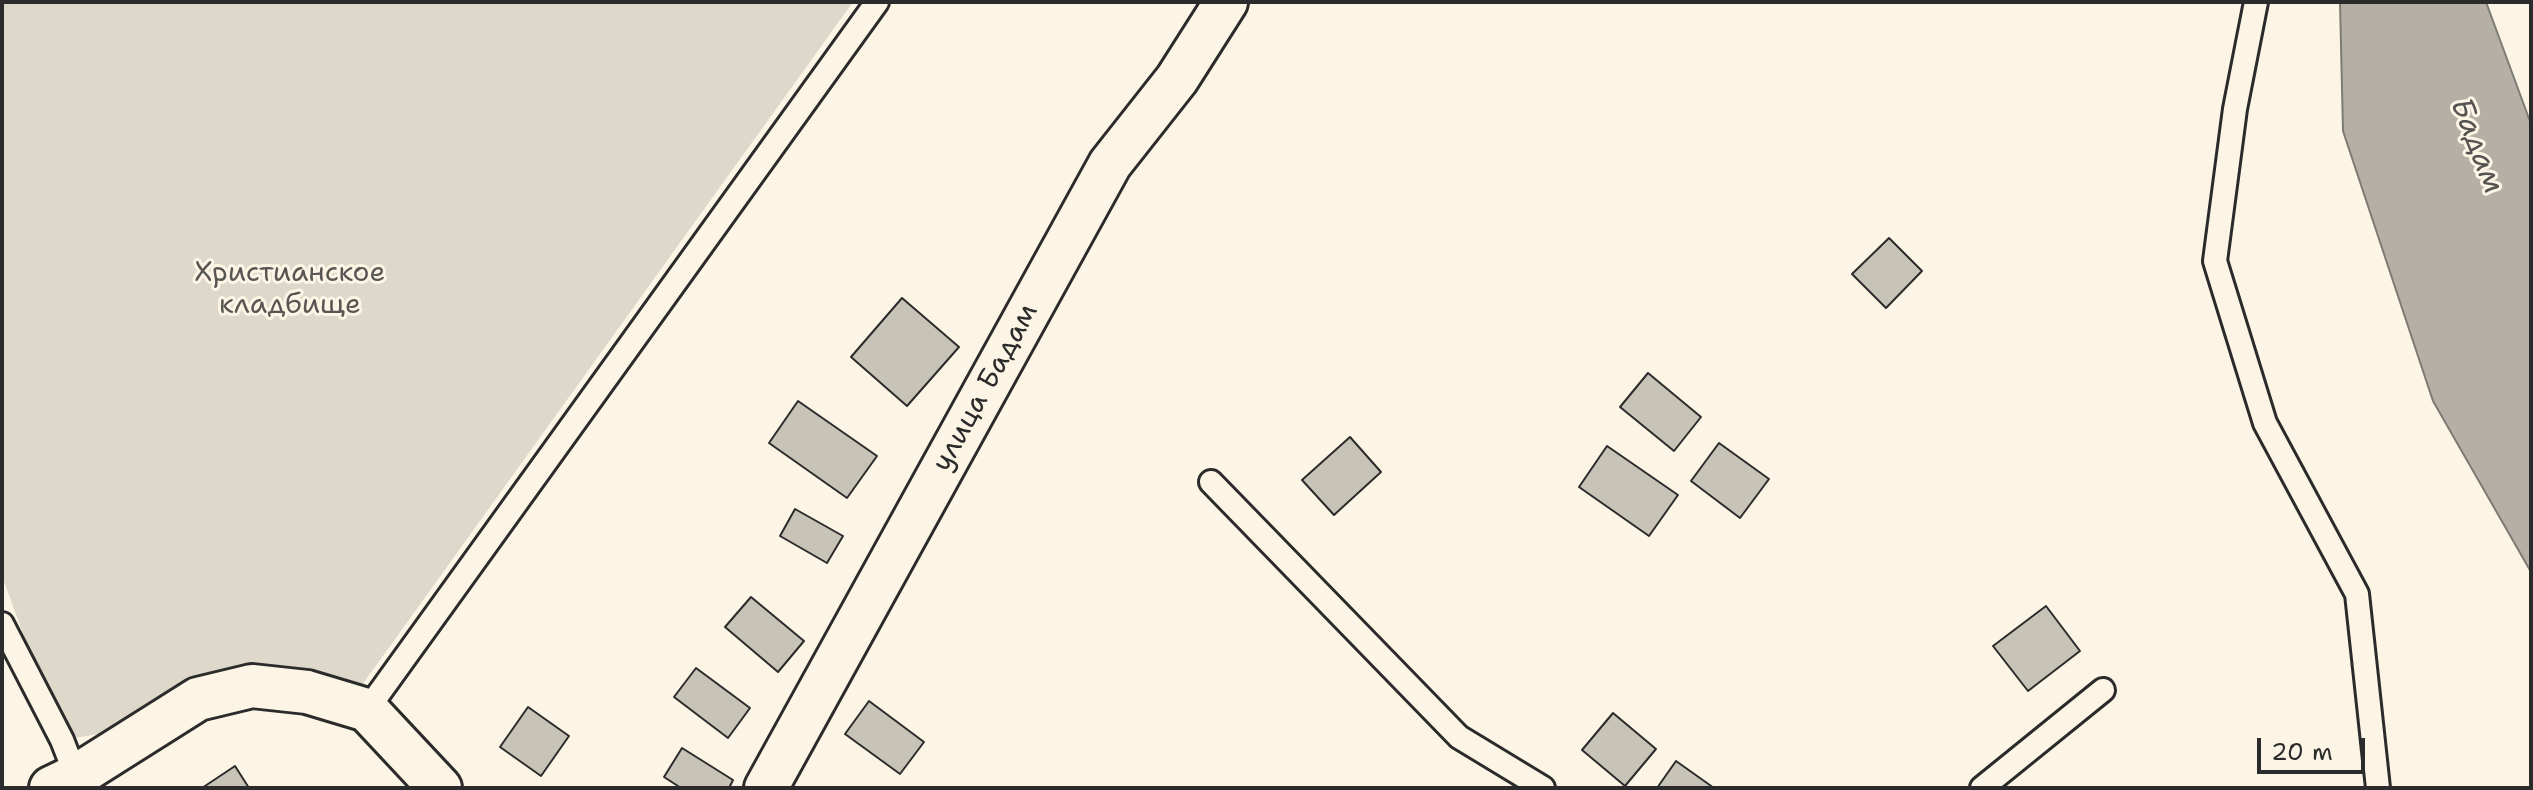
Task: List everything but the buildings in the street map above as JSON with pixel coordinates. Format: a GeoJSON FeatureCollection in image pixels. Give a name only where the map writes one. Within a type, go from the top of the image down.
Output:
{"type":"FeatureCollection","features":[{"type":"Feature","properties":{"kind":"street","name":"улица Бадам"},"geometry":{"type":"LineString","coordinates":[[766,788],[1110,164],[1177,79],[1226,2]]}},
{"type":"Feature","properties":{"kind":"street"},"geometry":{"type":"LineString","coordinates":[[64,782],[198,699],[252,686],[307,692],[367,710],[440,788]]}},
{"type":"Feature","properties":{"kind":"lane"},"geometry":{"type":"LineString","coordinates":[[367,710],[877,2]]}},
{"type":"Feature","properties":{"kind":"lane"},"geometry":{"type":"LineString","coordinates":[[2256,2],[2235,109],[2215,261],[2265,423],[2357,594],[2378,788]]}},
{"type":"Feature","properties":{"kind":"lane"},"geometry":{"type":"LineString","coordinates":[[1211,482],[1459,737],[1543,788]]}},
{"type":"Feature","properties":{"kind":"lane"},"geometry":{"type":"LineString","coordinates":[[2,624],[62,740],[64,782]]}},
{"type":"Feature","properties":{"kind":"lane"},"geometry":{"type":"LineString","coordinates":[[1982,788],[2103,690]]}},
{"type":"Feature","properties":{"kind":"green space","name":"Христианское кладбище"},"geometry":{"type":"Polygon","coordinates":[[[2,2],[853,2],[357,692],[62,740],[2,576],[2,2]]]}},
{"type":"Feature","properties":{"kind":"water","name":"Бадам"},"geometry":{"type":"Polygon","coordinates":[[[2340,2],[2486,2],[2531,124],[2531,572],[2433,401],[2343,131],[2340,2]]]}}]}
